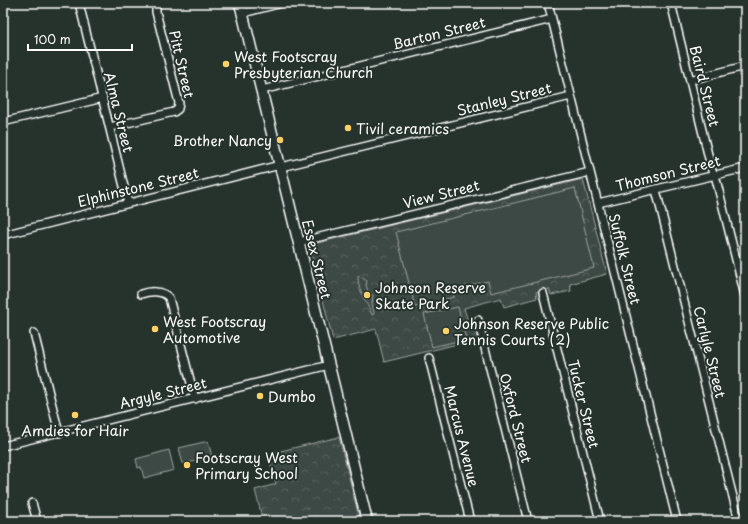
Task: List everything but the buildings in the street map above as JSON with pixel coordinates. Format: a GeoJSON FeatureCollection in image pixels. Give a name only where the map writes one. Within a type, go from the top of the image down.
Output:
{"type":"FeatureCollection","features":[{"type":"Feature","properties":{"kind":"street","name":"Alma Street"},"geometry":{"type":"LineString","coordinates":[[79,3],[128,203]]}},
{"type":"Feature","properties":{"kind":"street","name":"Pitt Street"},"geometry":{"type":"LineString","coordinates":[[110,127],[174,112],[178,108],[179,103],[156,12],[156,3]]}},
{"type":"Feature","properties":{"kind":"street"},"geometry":{"type":"LineString","coordinates":[[242,8],[282,3]]}},
{"type":"Feature","properties":{"kind":"street","name":"Suffolk Street"},"geometry":{"type":"LineString","coordinates":[[548,3],[677,521]]}},
{"type":"Feature","properties":{"kind":"street","name":"Baird Street"},"geometry":{"type":"LineString","coordinates":[[671,3],[745,296]]}},
{"type":"Feature","properties":{"kind":"street","name":"Essex Street"},"geometry":{"type":"LineString","coordinates":[[242,8],[368,521]]}},
{"type":"Feature","properties":{"kind":"street","name":"Barton Street"},"geometry":{"type":"LineString","coordinates":[[262,90],[552,19]]}},
{"type":"Feature","properties":{"kind":"street"},"geometry":{"type":"LineString","coordinates":[[690,80],[745,66]]}},
{"type":"Feature","properties":{"kind":"street","name":"Stanley Street"},"geometry":{"type":"LineString","coordinates":[[280,166],[571,96]]}},
{"type":"Feature","properties":{"kind":"street"},"geometry":{"type":"LineString","coordinates":[[3,122],[103,98]]}},
{"type":"Feature","properties":{"kind":"street","name":"Elphinstone Street"},"geometry":{"type":"LineString","coordinates":[[3,235],[280,166]]}},
{"type":"Feature","properties":{"kind":"street","name":"Thomson Street"},"geometry":{"type":"LineString","coordinates":[[598,203],[745,168]]}},
{"type":"Feature","properties":{"kind":"street","name":"View Street"},"geometry":{"type":"LineString","coordinates":[[299,242],[590,172]]}},
{"type":"Feature","properties":{"kind":"street","name":"Carlyle Street"},"geometry":{"type":"LineString","coordinates":[[656,190],[738,521]]}},
{"type":"Feature","properties":{"kind":"street"},"geometry":{"type":"LineString","coordinates":[[141,294],[152,291],[164,294],[169,298],[194,399]]}},
{"type":"Feature","properties":{"kind":"street","name":"Tucker Street"},"geometry":{"type":"LineString","coordinates":[[543,293],[600,521]]}},
{"type":"Feature","properties":{"kind":"street","name":"Oxford Street"},"geometry":{"type":"LineString","coordinates":[[478,320],[528,521]]}},
{"type":"Feature","properties":{"kind":"street"},"geometry":{"type":"LineString","coordinates":[[34,333],[59,432]]}},
{"type":"Feature","properties":{"kind":"street","name":"Marcus Avenue"},"geometry":{"type":"LineString","coordinates":[[429,358],[470,521]]}},
{"type":"Feature","properties":{"kind":"street","name":"Argyle Street"},"geometry":{"type":"LineString","coordinates":[[3,446],[329,365]]}},
{"type":"Feature","properties":{"kind":"street"},"geometry":{"type":"LineString","coordinates":[[32,503],[37,521]]}},
{"type":"Feature","properties":{"kind":"street"},"geometry":{"type":"LineString","coordinates":[[738,521],[745,519]]}},
{"type":"Feature","properties":{"kind":"green space"},"geometry":{"type":"Polygon","coordinates":[[[583,179],[607,274],[570,284],[571,291],[551,295],[549,289],[536,292],[537,298],[504,307],[501,298],[464,308],[468,322],[473,321],[478,339],[384,362],[376,329],[333,340],[309,245],[583,179]]]}},
{"type":"Feature","properties":{"kind":"green space"},"geometry":{"type":"Polygon","coordinates":[[[575,188],[594,268],[491,293],[488,281],[453,289],[454,297],[415,307],[396,232],[575,188]]]}},
{"type":"Feature","properties":{"kind":"green space","name":"Johnson Reserve Skate Park"},"geometry":{"type":"Polygon","coordinates":[[[358,275],[367,281],[366,285],[369,294],[373,295],[372,303],[374,314],[372,315],[359,286],[358,275]]]}},
{"type":"Feature","properties":{"kind":"green space","name":"Johnson Reserve Public Tennis Courts (2)"},"geometry":{"type":"Polygon","coordinates":[[[458,307],[466,339],[432,347],[424,314],[458,307]]]}},
{"type":"Feature","properties":{"kind":"green space"},"geometry":{"type":"Polygon","coordinates":[[[339,437],[360,521],[263,521],[255,490],[276,484],[268,454],[339,437]]]}},
{"type":"Feature","properties":{"kind":"green space"},"geometry":{"type":"Polygon","coordinates":[[[208,441],[212,457],[183,464],[179,448],[208,441]]]}},
{"type":"Feature","properties":{"kind":"green space"},"geometry":{"type":"Polygon","coordinates":[[[169,450],[174,470],[144,478],[141,467],[138,468],[136,459],[169,450]]]}},
{"type":"Feature","properties":{"kind":"place","name":"West Footscray Presbyterian Church"},"geometry":{"type":"Point","coordinates":[226,64]}},
{"type":"Feature","properties":{"kind":"place","name":"Tivil ceramics"},"geometry":{"type":"Point","coordinates":[348,128]}},
{"type":"Feature","properties":{"kind":"place","name":"Brother Nancy"},"geometry":{"type":"Point","coordinates":[280,140]}},
{"type":"Feature","properties":{"kind":"place","name":"Johnson Reserve Skate Park"},"geometry":{"type":"Point","coordinates":[367,295]}},
{"type":"Feature","properties":{"kind":"place","name":"West Footscray Automotive"},"geometry":{"type":"Point","coordinates":[155,329]}},
{"type":"Feature","properties":{"kind":"place","name":"Johnson Reserve Public Tennis Courts (2)"},"geometry":{"type":"Point","coordinates":[446,331]}},
{"type":"Feature","properties":{"kind":"place","name":"Dumbo"},"geometry":{"type":"Point","coordinates":[260,396]}},
{"type":"Feature","properties":{"kind":"place","name":"Amdies for Hair"},"geometry":{"type":"Point","coordinates":[75,415]}},
{"type":"Feature","properties":{"kind":"place","name":"Footscray West Primary School"},"geometry":{"type":"Point","coordinates":[187,465]}}]}
